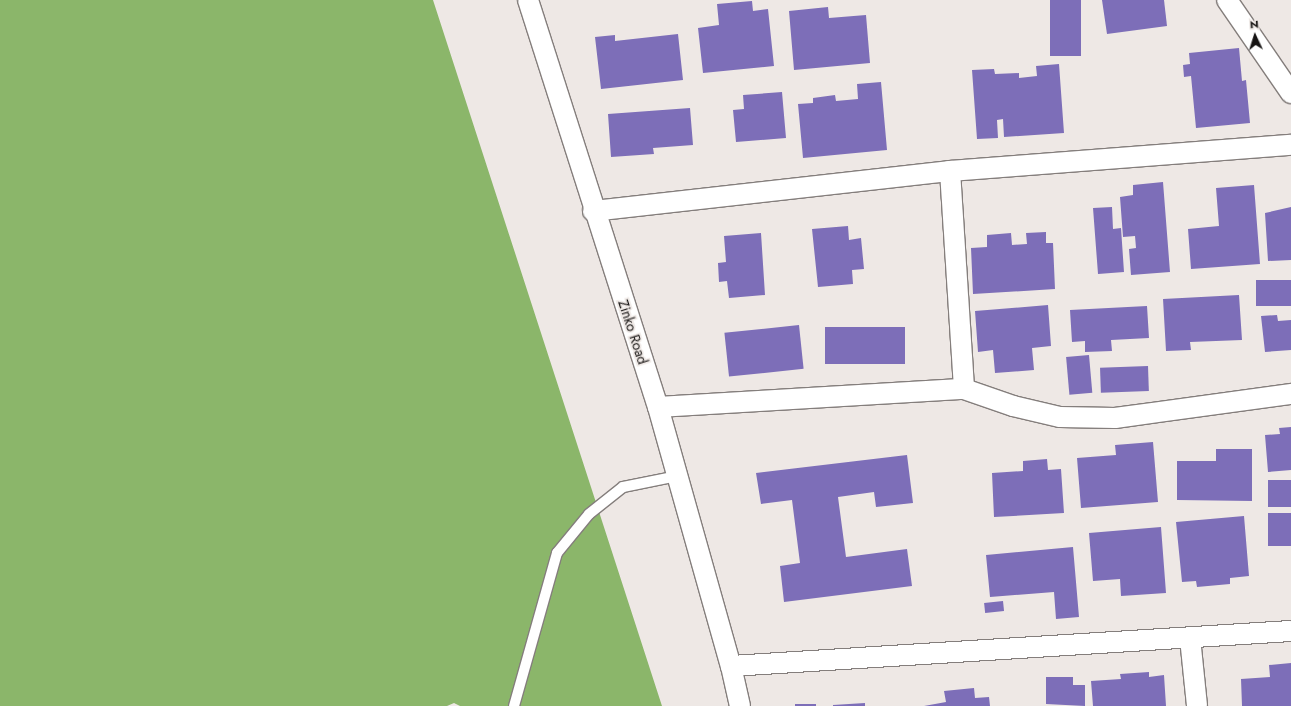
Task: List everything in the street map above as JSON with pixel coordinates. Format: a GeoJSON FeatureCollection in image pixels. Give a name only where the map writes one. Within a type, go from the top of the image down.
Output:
{"type":"FeatureCollection","features":[{"type":"Feature","properties":{"kind":"street","name":"Zinko Road"},"geometry":{"type":"LineString","coordinates":[[528,0],[594,211],[658,407],[731,666],[740,706]]}},
{"type":"Feature","properties":{"kind":"street"},"geometry":{"type":"LineString","coordinates":[[1227,0],[1291,93]]}},
{"type":"Feature","properties":{"kind":"street"},"geometry":{"type":"LineString","coordinates":[[594,211],[950,171],[1291,145]]}},
{"type":"Feature","properties":{"kind":"street"},"geometry":{"type":"LineString","coordinates":[[950,171],[964,389]]}},
{"type":"Feature","properties":{"kind":"street"},"geometry":{"type":"LineString","coordinates":[[658,407],[964,389],[1012,406],[1060,417],[1115,418],[1291,394]]}},
{"type":"Feature","properties":{"kind":"street"},"geometry":{"type":"LineString","coordinates":[[731,666],[1291,631]]}},
{"type":"Feature","properties":{"kind":"street"},"geometry":{"type":"LineString","coordinates":[[1190,638],[1196,706]]}},
{"type":"Feature","properties":{"kind":"lane"},"geometry":{"type":"LineString","coordinates":[[514,706],[557,553],[589,514],[623,487],[677,476]]}},
{"type":"Feature","properties":{"kind":"green space"},"geometry":{"type":"Polygon","coordinates":[[[0,0],[433,0],[662,706],[460,706],[454,703],[447,706],[0,706],[0,0]]]}},
{"type":"Feature","properties":{"kind":"building"},"geometry":{"type":"Polygon","coordinates":[[[1050,0],[1081,0],[1081,56],[1050,56],[1050,0]]]}},
{"type":"Feature","properties":{"kind":"building"},"geometry":{"type":"Polygon","coordinates":[[[1102,0],[1164,0],[1167,26],[1107,34],[1102,0]]]}},
{"type":"Feature","properties":{"kind":"building"},"geometry":{"type":"Polygon","coordinates":[[[752,1],[753,11],[768,9],[774,66],[703,73],[698,28],[719,25],[717,4],[752,1]]]}},
{"type":"Feature","properties":{"kind":"building"},"geometry":{"type":"Polygon","coordinates":[[[828,7],[829,18],[866,15],[870,63],[794,70],[789,11],[828,7]]]}},
{"type":"Feature","properties":{"kind":"building"},"geometry":{"type":"Polygon","coordinates":[[[678,34],[683,80],[601,89],[595,37],[615,35],[615,41],[678,34]]]}},
{"type":"Feature","properties":{"kind":"building"},"geometry":{"type":"Polygon","coordinates":[[[1239,48],[1242,81],[1246,80],[1250,123],[1196,128],[1191,76],[1184,77],[1183,65],[1190,64],[1189,53],[1239,48]]]}},
{"type":"Feature","properties":{"kind":"building"},"geometry":{"type":"Polygon","coordinates":[[[1059,64],[1064,133],[1004,137],[1003,119],[997,120],[998,138],[977,139],[972,70],[994,69],[995,74],[1019,73],[1019,78],[1037,76],[1036,66],[1059,64]]]}},
{"type":"Feature","properties":{"kind":"building"},"geometry":{"type":"Polygon","coordinates":[[[881,82],[887,150],[803,158],[798,104],[813,103],[813,98],[835,95],[836,101],[858,99],[857,84],[881,82]]]}},
{"type":"Feature","properties":{"kind":"building"},"geometry":{"type":"Polygon","coordinates":[[[782,92],[786,138],[736,142],[733,110],[744,109],[743,95],[782,92]]]}},
{"type":"Feature","properties":{"kind":"building"},"geometry":{"type":"Polygon","coordinates":[[[690,108],[693,145],[653,148],[654,154],[611,157],[608,114],[690,108]]]}},
{"type":"Feature","properties":{"kind":"building"},"geometry":{"type":"Polygon","coordinates":[[[1163,182],[1170,272],[1131,275],[1129,249],[1136,248],[1135,236],[1123,237],[1120,197],[1133,195],[1133,185],[1163,182]]]}},
{"type":"Feature","properties":{"kind":"building"},"geometry":{"type":"Polygon","coordinates":[[[1254,185],[1260,264],[1191,269],[1188,229],[1219,226],[1216,188],[1254,185]]]}},
{"type":"Feature","properties":{"kind":"building"},"geometry":{"type":"Polygon","coordinates":[[[1112,207],[1113,229],[1121,228],[1124,272],[1098,274],[1093,208],[1112,207]]]}},
{"type":"Feature","properties":{"kind":"building"},"geometry":{"type":"Polygon","coordinates":[[[1291,207],[1291,260],[1268,261],[1265,213],[1291,207]]]}},
{"type":"Feature","properties":{"kind":"building"},"geometry":{"type":"Polygon","coordinates":[[[848,226],[849,240],[861,238],[864,269],[852,270],[853,284],[818,287],[812,229],[848,226]]]}},
{"type":"Feature","properties":{"kind":"building"},"geometry":{"type":"Polygon","coordinates":[[[1046,232],[1046,243],[1053,243],[1055,289],[973,294],[971,248],[987,247],[987,235],[1011,233],[1012,245],[1027,244],[1026,233],[1046,232]]]}},
{"type":"Feature","properties":{"kind":"building"},"geometry":{"type":"Polygon","coordinates":[[[761,233],[765,295],[729,298],[727,281],[719,282],[718,263],[726,262],[724,236],[761,233]]]}},
{"type":"Feature","properties":{"kind":"building"},"geometry":{"type":"Polygon","coordinates":[[[1256,280],[1291,280],[1291,306],[1256,306],[1256,280]]]}},
{"type":"Feature","properties":{"kind":"building"},"geometry":{"type":"Polygon","coordinates":[[[1239,295],[1242,340],[1190,342],[1191,350],[1166,351],[1163,299],[1239,295]]]}},
{"type":"Feature","properties":{"kind":"building"},"geometry":{"type":"Polygon","coordinates":[[[1048,305],[1051,346],[1032,348],[1034,370],[995,373],[993,350],[978,352],[975,311],[1048,305]]]}},
{"type":"Feature","properties":{"kind":"building"},"geometry":{"type":"Polygon","coordinates":[[[1147,306],[1149,338],[1111,340],[1112,351],[1085,352],[1085,341],[1072,342],[1070,310],[1147,306]]]}},
{"type":"Feature","properties":{"kind":"building"},"geometry":{"type":"Polygon","coordinates":[[[1277,315],[1278,321],[1291,320],[1291,350],[1265,352],[1261,316],[1277,315]]]}},
{"type":"Feature","properties":{"kind":"building"},"geometry":{"type":"Polygon","coordinates":[[[799,325],[804,369],[729,377],[724,333],[799,325]]]}},
{"type":"Feature","properties":{"kind":"building"},"geometry":{"type":"Polygon","coordinates":[[[825,327],[905,327],[905,364],[825,364],[825,327]]]}},
{"type":"Feature","properties":{"kind":"building"},"geometry":{"type":"Polygon","coordinates":[[[1089,355],[1092,393],[1069,395],[1066,357],[1089,355]]]}},
{"type":"Feature","properties":{"kind":"building"},"geometry":{"type":"Polygon","coordinates":[[[1148,366],[1149,391],[1101,393],[1100,368],[1148,366]]]}},
{"type":"Feature","properties":{"kind":"building"},"geometry":{"type":"Polygon","coordinates":[[[1291,427],[1291,470],[1268,472],[1265,435],[1280,434],[1279,428],[1291,427]]]}},
{"type":"Feature","properties":{"kind":"building"},"geometry":{"type":"Polygon","coordinates":[[[1153,442],[1158,502],[1081,508],[1077,458],[1116,455],[1115,445],[1153,442]]]}},
{"type":"Feature","properties":{"kind":"building"},"geometry":{"type":"Polygon","coordinates":[[[1216,449],[1252,449],[1252,501],[1177,500],[1177,461],[1216,461],[1216,449]]]}},
{"type":"Feature","properties":{"kind":"building"},"geometry":{"type":"Polygon","coordinates":[[[907,455],[913,503],[876,507],[874,492],[838,497],[846,557],[907,549],[912,586],[784,602],[780,566],[800,563],[792,500],[761,504],[756,473],[907,455]]]}},
{"type":"Feature","properties":{"kind":"building"},"geometry":{"type":"Polygon","coordinates":[[[1047,459],[1048,470],[1061,469],[1064,513],[994,517],[992,473],[1023,471],[1023,461],[1047,459]]]}},
{"type":"Feature","properties":{"kind":"building"},"geometry":{"type":"Polygon","coordinates":[[[1268,480],[1291,480],[1291,507],[1268,507],[1268,480]]]}},
{"type":"Feature","properties":{"kind":"building"},"geometry":{"type":"Polygon","coordinates":[[[1268,513],[1291,513],[1291,546],[1268,546],[1268,513]]]}},
{"type":"Feature","properties":{"kind":"building"},"geometry":{"type":"Polygon","coordinates":[[[1244,516],[1249,576],[1230,578],[1230,584],[1197,587],[1196,581],[1182,582],[1176,522],[1244,516]]]}},
{"type":"Feature","properties":{"kind":"building"},"geometry":{"type":"Polygon","coordinates":[[[1161,527],[1166,593],[1121,596],[1120,579],[1093,581],[1089,533],[1161,527]]]}},
{"type":"Feature","properties":{"kind":"building"},"geometry":{"type":"Polygon","coordinates":[[[1073,547],[1079,617],[1056,619],[1054,592],[990,597],[986,555],[1073,547]]]}},
{"type":"Feature","properties":{"kind":"building"},"geometry":{"type":"Polygon","coordinates":[[[1003,601],[1004,611],[985,613],[984,603],[1003,601]]]}},
{"type":"Feature","properties":{"kind":"building"},"geometry":{"type":"Polygon","coordinates":[[[1291,663],[1291,706],[1242,706],[1241,679],[1270,677],[1269,665],[1291,663]]]}},
{"type":"Feature","properties":{"kind":"building"},"geometry":{"type":"Polygon","coordinates":[[[1149,672],[1149,677],[1164,675],[1166,706],[1093,706],[1091,681],[1121,679],[1120,674],[1149,672]]]}},
{"type":"Feature","properties":{"kind":"building"},"geometry":{"type":"Polygon","coordinates":[[[1046,677],[1073,677],[1073,685],[1085,685],[1085,706],[1046,704],[1046,677]]]}},
{"type":"Feature","properties":{"kind":"building"},"geometry":{"type":"Polygon","coordinates":[[[974,688],[975,698],[989,697],[990,706],[924,706],[946,702],[944,691],[974,688]]]}},
{"type":"Feature","properties":{"kind":"building"},"geometry":{"type":"Polygon","coordinates":[[[865,703],[865,706],[833,706],[833,705],[865,703]]]}},
{"type":"Feature","properties":{"kind":"building"},"geometry":{"type":"Polygon","coordinates":[[[795,704],[816,704],[816,706],[795,706],[795,704]]]}}]}
